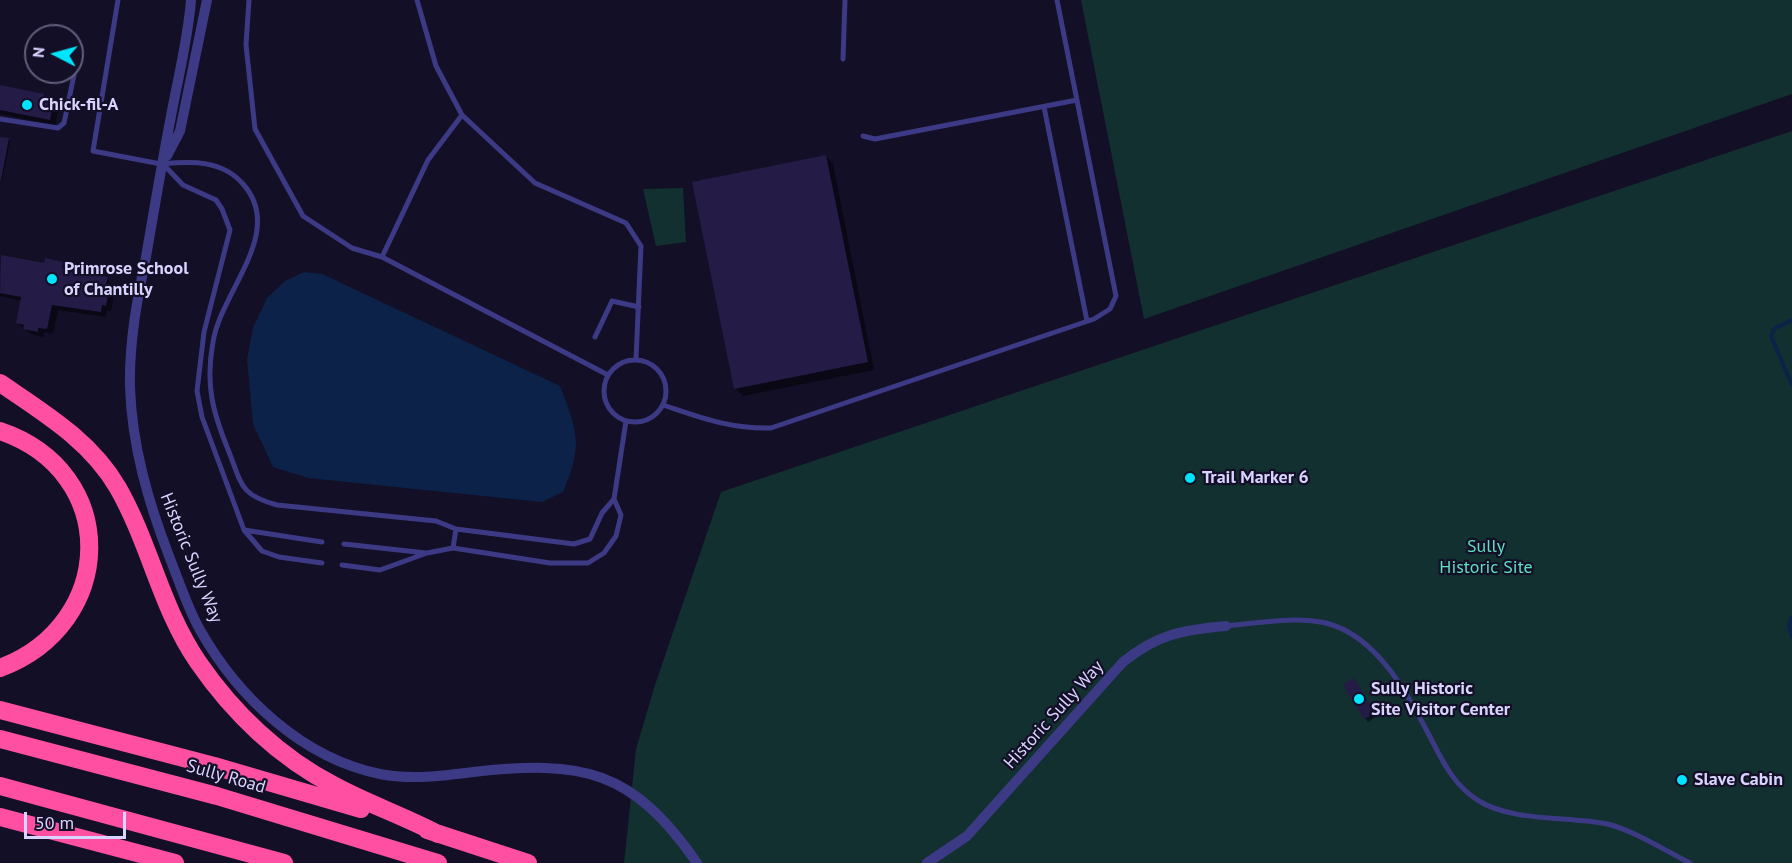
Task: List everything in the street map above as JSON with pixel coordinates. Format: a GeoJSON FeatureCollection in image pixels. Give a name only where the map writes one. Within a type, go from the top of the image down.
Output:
{"type":"FeatureCollection","features":[{"type":"Feature","properties":{"kind":"highway"},"geometry":{"type":"LineString","coordinates":[[0,383],[66,429],[107,472],[136,525],[173,621],[198,662],[246,720],[281,752],[315,776],[438,834]]}},
{"type":"Feature","properties":{"kind":"highway"},"geometry":{"type":"LineString","coordinates":[[0,431],[27,442],[61,471],[84,513],[89,540],[84,585],[65,624],[27,656],[0,668]]}},
{"type":"Feature","properties":{"kind":"highway"},"geometry":{"type":"LineString","coordinates":[[0,710],[224,768],[528,863]]}},
{"type":"Feature","properties":{"kind":"highway","name":"Sully Road"},"geometry":{"type":"LineString","coordinates":[[0,739],[228,799],[438,863]]}},
{"type":"Feature","properties":{"kind":"highway"},"geometry":{"type":"LineString","coordinates":[[0,786],[284,863]]}},
{"type":"Feature","properties":{"kind":"highway"},"geometry":{"type":"LineString","coordinates":[[0,817],[175,863]]}},
{"type":"Feature","properties":{"kind":"street","name":"Historic Sully Way"},"geometry":{"type":"LineString","coordinates":[[191,0],[133,328],[130,371],[134,434],[150,503],[188,606],[201,631],[227,668],[268,715],[296,738],[343,763],[366,770],[413,777],[547,766],[564,767],[609,779],[651,808],[678,835],[697,863]]}},
{"type":"Feature","properties":{"kind":"street","name":"Historic Sully Way"},"geometry":{"type":"LineString","coordinates":[[163,164],[180,131],[207,0]]}},
{"type":"Feature","properties":{"kind":"street","name":"Historic Sully Way"},"geometry":{"type":"LineString","coordinates":[[927,863],[967,836],[1130,657],[1144,646],[1170,634],[1226,626]]}},
{"type":"Feature","properties":{"kind":"lane"},"geometry":{"type":"LineString","coordinates":[[118,0],[93,152],[163,164],[201,162],[228,170],[256,199],[260,222],[251,251],[222,310],[216,331],[209,394],[214,416],[242,486],[254,499],[277,505],[436,521],[456,529],[574,544],[590,539],[602,513],[614,499],[626,421]]}},
{"type":"Feature","properties":{"kind":"lane"},"geometry":{"type":"LineString","coordinates":[[249,0],[246,45],[255,129],[303,216],[352,248],[382,257],[608,375]]}},
{"type":"Feature","properties":{"kind":"lane"},"geometry":{"type":"LineString","coordinates":[[417,0],[436,66],[462,115],[535,183],[626,223],[641,246],[636,360]]}},
{"type":"Feature","properties":{"kind":"lane"},"geometry":{"type":"LineString","coordinates":[[843,59],[845,0]]}},
{"type":"Feature","properties":{"kind":"lane"},"geometry":{"type":"LineString","coordinates":[[663,405],[724,425],[743,429],[771,428],[1087,321],[1110,309],[1116,296],[1057,0]]}},
{"type":"Feature","properties":{"kind":"lane"},"geometry":{"type":"LineString","coordinates":[[0,119],[58,128],[64,123],[72,84]]}},
{"type":"Feature","properties":{"kind":"lane"},"geometry":{"type":"LineString","coordinates":[[863,136],[875,140],[1077,100]]}},
{"type":"Feature","properties":{"kind":"lane"},"geometry":{"type":"LineString","coordinates":[[1044,107],[1087,321]]}},
{"type":"Feature","properties":{"kind":"lane"},"geometry":{"type":"LineString","coordinates":[[382,257],[428,160],[462,115]]}},
{"type":"Feature","properties":{"kind":"lane"},"geometry":{"type":"LineString","coordinates":[[163,164],[183,185],[216,200],[230,230],[204,332],[197,391],[202,417],[244,530],[262,551],[279,557],[322,562]]}},
{"type":"Feature","properties":{"kind":"lane"},"geometry":{"type":"LineString","coordinates":[[595,337],[612,301],[639,307]]}},
{"type":"Feature","properties":{"kind":"lane"},"geometry":{"type":"LineString","coordinates":[[636,360],[646,361],[662,375],[666,384],[663,405],[651,417],[643,421],[626,421],[610,410],[606,402],[604,384],[608,375],[620,363],[636,360]]}},
{"type":"Feature","properties":{"kind":"lane"},"geometry":{"type":"LineString","coordinates":[[342,565],[380,570],[427,553],[453,548],[550,563],[588,563],[604,553],[616,536],[621,515],[614,499]]}},
{"type":"Feature","properties":{"kind":"lane"},"geometry":{"type":"LineString","coordinates":[[453,548],[456,529]]}},
{"type":"Feature","properties":{"kind":"lane"},"geometry":{"type":"LineString","coordinates":[[244,530],[322,542]]}},
{"type":"Feature","properties":{"kind":"lane"},"geometry":{"type":"LineString","coordinates":[[344,544],[427,553]]}},
{"type":"Feature","properties":{"kind":"lane"},"geometry":{"type":"LineString","coordinates":[[1226,626],[1288,621],[1325,623],[1349,633],[1377,654],[1425,727],[1452,778],[1478,801],[1496,810],[1611,825],[1690,863]]}},
{"type":"Feature","properties":{"kind":"green space"},"geometry":{"type":"Polygon","coordinates":[[[1081,0],[1792,0],[1792,94],[1144,319],[1081,0]]]}},
{"type":"Feature","properties":{"kind":"green space","name":"Sully Historic Site"},"geometry":{"type":"Polygon","coordinates":[[[1792,131],[1792,863],[624,863],[636,749],[655,685],[721,492],[1792,131]]]}},
{"type":"Feature","properties":{"kind":"green space"},"geometry":{"type":"Polygon","coordinates":[[[683,188],[686,242],[656,246],[643,189],[683,188]]]}},
{"type":"Feature","properties":{"kind":"water"},"geometry":{"type":"Polygon","coordinates":[[[304,272],[322,274],[560,386],[571,416],[576,439],[574,462],[563,492],[542,502],[308,478],[273,467],[253,424],[247,359],[253,328],[267,298],[285,281],[304,272]]]}},
{"type":"Feature","properties":{"kind":"building","name":"Chick-fil-A"},"geometry":{"type":"Polygon","coordinates":[[[0,85],[44,94],[43,98],[54,100],[50,120],[0,110],[0,85]]]}},
{"type":"Feature","properties":{"kind":"building"},"geometry":{"type":"Polygon","coordinates":[[[0,137],[9,138],[1,180],[0,180],[0,137]]]}},
{"type":"Feature","properties":{"kind":"building"},"geometry":{"type":"Polygon","coordinates":[[[826,155],[868,362],[734,389],[692,182],[826,155]]]}},
{"type":"Feature","properties":{"kind":"building"},"geometry":{"type":"Polygon","coordinates":[[[1,255],[44,263],[45,258],[63,262],[62,268],[108,277],[106,284],[110,284],[106,306],[102,305],[101,312],[52,305],[47,329],[38,328],[38,332],[23,329],[24,325],[16,323],[21,297],[0,293],[1,255]]]}},
{"type":"Feature","properties":{"kind":"building","name":"Sully Historic Site Visitor Center"},"geometry":{"type":"Polygon","coordinates":[[[1354,678],[1375,713],[1364,719],[1343,685],[1354,678]]]}},
{"type":"Feature","properties":{"kind":"building","name":"Slave Cabin"},"geometry":{"type":"Polygon","coordinates":[[[1677,774],[1689,777],[1686,787],[1674,783],[1677,774]]]}},
{"type":"Feature","properties":{"kind":"waterway"},"geometry":{"type":"LineString","coordinates":[[1792,320],[1775,328],[1771,336],[1792,385]]}},
{"type":"Feature","properties":{"kind":"waterway"},"geometry":{"type":"LineString","coordinates":[[1792,617],[1789,626],[1792,636]]}},
{"type":"Feature","properties":{"kind":"place","name":"Chick-fil-A"},"geometry":{"type":"Point","coordinates":[27,105]}},
{"type":"Feature","properties":{"kind":"place","name":"Primrose School of Chantilly"},"geometry":{"type":"Point","coordinates":[52,279]}},
{"type":"Feature","properties":{"kind":"place","name":"Trail Marker 6"},"geometry":{"type":"Point","coordinates":[1190,478]}},
{"type":"Feature","properties":{"kind":"place","name":"Sully Historic Site Visitor Center"},"geometry":{"type":"Point","coordinates":[1359,699]}},
{"type":"Feature","properties":{"kind":"place","name":"Slave Cabin"},"geometry":{"type":"Point","coordinates":[1682,780]}}]}
